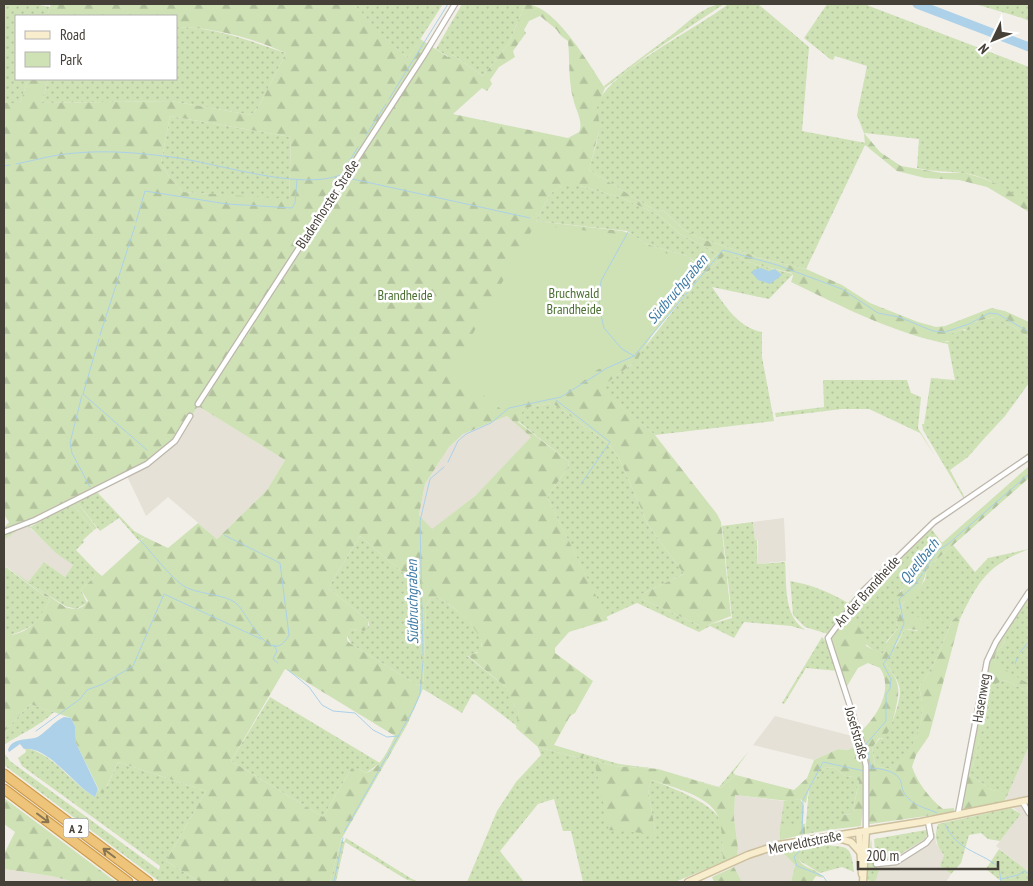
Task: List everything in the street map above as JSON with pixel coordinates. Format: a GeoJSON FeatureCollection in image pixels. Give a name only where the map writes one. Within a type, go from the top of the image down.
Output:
{"type":"FeatureCollection","features":[{"type":"Feature","properties":{"kind":"highway","name":"A 2"},"geometry":{"type":"LineString","coordinates":[[4,774],[148,882]]}},
{"type":"Feature","properties":{"kind":"highway","name":"A 2"},"geometry":{"type":"LineString","coordinates":[[4,789],[128,882]]}},
{"type":"Feature","properties":{"kind":"main road","name":"Merveldtstraße"},"geometry":{"type":"LineString","coordinates":[[688,882],[748,855],[778,845],[928,821],[1026,800]]}},
{"type":"Feature","properties":{"kind":"main road"},"geometry":{"type":"LineString","coordinates":[[859,832],[863,882],[866,831]]}},
{"type":"Feature","properties":{"kind":"main road"},"geometry":{"type":"LineString","coordinates":[[829,836],[851,842],[860,853]]}},
{"type":"Feature","properties":{"kind":"street","name":"Bladenhorster Straße"},"geometry":{"type":"LineString","coordinates":[[198,404],[455,4]]}},
{"type":"Feature","properties":{"kind":"street"},"geometry":{"type":"LineString","coordinates":[[4,532],[35,520],[148,464],[174,441],[190,416]]}},
{"type":"Feature","properties":{"kind":"street","name":"An der Brandheide"},"geometry":{"type":"LineString","coordinates":[[828,638],[863,591],[934,522],[1029,457]]}},
{"type":"Feature","properties":{"kind":"street","name":"Hasenweg"},"geometry":{"type":"LineString","coordinates":[[958,814],[987,661],[996,642],[1029,592]]}},
{"type":"Feature","properties":{"kind":"street","name":"Josefstraße"},"geometry":{"type":"LineString","coordinates":[[828,638],[860,740],[866,766],[866,831]]}},
{"type":"Feature","properties":{"kind":"street"},"geometry":{"type":"LineString","coordinates":[[1026,800],[1029,813]]}},
{"type":"Feature","properties":{"kind":"street"},"geometry":{"type":"LineString","coordinates":[[876,864],[896,862],[926,843],[931,837],[928,821]]}},
{"type":"Feature","properties":{"kind":"shaded area"},"geometry":{"type":"Polygon","coordinates":[[[198,406],[285,460],[267,490],[217,539],[168,497],[146,516],[127,476],[162,455],[175,442],[198,406]]]}},
{"type":"Feature","properties":{"kind":"shaded area"},"geometry":{"type":"Polygon","coordinates":[[[507,416],[532,437],[475,496],[432,530],[419,515],[425,484],[449,447],[463,434],[507,416]]]}},
{"type":"Feature","properties":{"kind":"shaded area"},"geometry":{"type":"Polygon","coordinates":[[[784,518],[786,561],[757,564],[758,540],[755,540],[753,522],[784,518]]]}},
{"type":"Feature","properties":{"kind":"shaded area"},"geometry":{"type":"Polygon","coordinates":[[[25,524],[73,565],[65,577],[44,562],[28,582],[4,565],[4,540],[25,524]]]}},
{"type":"Feature","properties":{"kind":"shaded area"},"geometry":{"type":"Polygon","coordinates":[[[775,716],[856,737],[860,743],[848,750],[838,749],[814,760],[753,745],[775,716]]]}},
{"type":"Feature","properties":{"kind":"shaded area"},"geometry":{"type":"Polygon","coordinates":[[[1029,746],[1029,799],[1004,803],[1029,746]]]}},
{"type":"Feature","properties":{"kind":"shaded area"},"geometry":{"type":"Polygon","coordinates":[[[735,795],[784,801],[780,845],[737,858],[738,848],[734,818],[735,795]]]}},
{"type":"Feature","properties":{"kind":"shaded area"},"geometry":{"type":"Polygon","coordinates":[[[1029,800],[1029,872],[996,846],[1021,814],[1010,805],[1029,800]]]}},
{"type":"Feature","properties":{"kind":"shaded area"},"geometry":{"type":"Polygon","coordinates":[[[935,833],[936,843],[944,855],[940,866],[951,874],[946,882],[875,882],[879,871],[876,862],[883,857],[890,860],[935,833]]]}},
{"type":"Feature","properties":{"kind":"shaded area"},"geometry":{"type":"Polygon","coordinates":[[[777,848],[778,853],[785,855],[795,865],[791,882],[742,882],[732,863],[777,848]]]}},
{"type":"Feature","properties":{"kind":"shaded area"},"geometry":{"type":"Polygon","coordinates":[[[4,869],[51,876],[75,882],[4,882],[4,869]]]}},
{"type":"Feature","properties":{"kind":"green space"},"geometry":{"type":"Polygon","coordinates":[[[4,4],[34,4],[50,7],[47,15],[15,15],[15,80],[28,80],[20,103],[4,103],[4,4]]]}},
{"type":"Feature","properties":{"kind":"green space","name":"Brandheide"},"geometry":{"type":"Polygon","coordinates":[[[51,4],[353,4],[386,39],[408,58],[420,39],[448,57],[453,55],[483,76],[509,43],[525,4],[536,7],[548,14],[559,24],[581,51],[605,88],[597,107],[600,127],[589,170],[658,212],[663,210],[683,229],[702,239],[767,260],[806,269],[842,285],[870,303],[918,322],[936,327],[945,326],[991,308],[1005,311],[1029,322],[1029,339],[1014,327],[994,317],[974,322],[969,330],[962,329],[952,333],[952,341],[944,341],[943,343],[923,338],[884,325],[791,282],[792,273],[754,264],[734,256],[724,256],[707,273],[704,271],[653,334],[636,361],[600,388],[655,435],[717,514],[721,522],[731,616],[708,625],[699,625],[642,599],[642,594],[684,574],[648,525],[621,462],[608,443],[552,403],[524,408],[518,422],[569,462],[568,468],[547,497],[608,620],[569,632],[555,648],[555,653],[593,681],[554,745],[584,754],[583,759],[538,747],[516,728],[519,710],[509,700],[507,688],[467,655],[477,653],[482,646],[477,632],[465,617],[450,605],[436,597],[431,598],[426,606],[423,689],[407,725],[341,840],[330,882],[200,882],[166,861],[206,791],[118,762],[103,794],[100,792],[76,743],[75,726],[71,718],[30,704],[4,732],[4,635],[12,635],[26,630],[37,620],[50,600],[4,565],[65,607],[80,608],[88,601],[81,590],[96,575],[96,571],[102,576],[145,537],[168,548],[198,523],[217,539],[267,490],[285,460],[198,406],[175,442],[162,455],[77,502],[97,528],[94,530],[72,504],[33,524],[30,526],[31,529],[25,525],[4,540],[4,528],[9,522],[4,515],[4,103],[20,103],[28,80],[48,80],[42,103],[171,101],[251,115],[258,108],[286,53],[232,34],[178,27],[178,15],[47,15],[51,4]],[[540,16],[529,21],[524,30],[526,33],[513,51],[515,57],[499,67],[490,80],[492,84],[487,91],[482,88],[453,114],[568,138],[579,132],[580,120],[571,91],[568,41],[540,16]],[[170,116],[161,163],[170,178],[183,192],[289,199],[291,137],[170,116]],[[561,186],[550,194],[536,221],[622,231],[632,234],[646,244],[687,256],[702,269],[718,253],[680,234],[659,215],[620,197],[580,186],[561,186]],[[507,416],[463,434],[449,447],[425,484],[419,515],[432,529],[475,496],[531,437],[507,416]],[[360,536],[328,588],[368,620],[368,628],[364,631],[352,629],[347,637],[349,642],[419,686],[421,677],[421,588],[360,536]],[[285,669],[231,761],[323,817],[351,769],[355,767],[366,773],[376,767],[384,758],[395,736],[285,669]]]}},
{"type":"Feature","properties":{"kind":"green space"},"geometry":{"type":"Polygon","coordinates":[[[353,4],[443,4],[408,58],[386,39],[353,4]]]}},
{"type":"Feature","properties":{"kind":"green space"},"geometry":{"type":"Polygon","coordinates":[[[462,4],[525,4],[509,43],[483,76],[453,55],[449,57],[436,49],[462,4]]]}},
{"type":"Feature","properties":{"kind":"green space"},"geometry":{"type":"Polygon","coordinates":[[[724,4],[649,54],[605,88],[604,86],[695,16],[716,5],[724,4]]]}},
{"type":"Feature","properties":{"kind":"green space"},"geometry":{"type":"Polygon","coordinates":[[[728,4],[758,4],[809,47],[802,131],[866,143],[806,269],[767,260],[702,239],[683,229],[663,210],[658,212],[589,170],[599,131],[597,107],[603,94],[616,80],[634,66],[728,4]]]}},
{"type":"Feature","properties":{"kind":"green space"},"geometry":{"type":"Polygon","coordinates":[[[827,4],[864,4],[1029,67],[1029,205],[981,177],[917,168],[919,139],[864,133],[857,115],[867,66],[835,56],[833,60],[830,59],[804,38],[827,4]]]}},
{"type":"Feature","properties":{"kind":"green space"},"geometry":{"type":"Polygon","coordinates":[[[975,4],[1029,4],[1029,21],[1022,18],[975,4]]]}},
{"type":"Feature","properties":{"kind":"green space"},"geometry":{"type":"Polygon","coordinates":[[[178,27],[218,32],[286,53],[258,108],[251,115],[171,101],[42,103],[48,80],[178,80],[178,27]]]}},
{"type":"Feature","properties":{"kind":"green space"},"geometry":{"type":"Polygon","coordinates":[[[170,116],[291,137],[289,200],[183,192],[170,178],[161,163],[170,116]]]}},
{"type":"Feature","properties":{"kind":"green space"},"geometry":{"type":"Polygon","coordinates":[[[864,133],[880,152],[901,166],[942,173],[965,173],[982,178],[1002,186],[1029,204],[1029,212],[987,187],[959,180],[925,178],[897,171],[865,145],[864,133]]]}},
{"type":"Feature","properties":{"kind":"green space"},"geometry":{"type":"Polygon","coordinates":[[[561,186],[580,186],[620,197],[659,215],[680,234],[718,253],[703,268],[687,256],[646,244],[627,231],[536,221],[550,194],[561,186]]]}},
{"type":"Feature","properties":{"kind":"green space","name":"Bruchwald Brandheide"},"geometry":{"type":"Polygon","coordinates":[[[535,225],[627,235],[647,248],[680,257],[699,275],[631,355],[597,370],[581,383],[554,397],[520,402],[502,410],[452,370],[535,225]]]}},
{"type":"Feature","properties":{"kind":"green space"},"geometry":{"type":"Polygon","coordinates":[[[724,256],[734,256],[754,264],[793,274],[769,299],[712,287],[739,321],[762,332],[762,357],[774,421],[655,435],[599,388],[631,365],[704,271],[707,273],[724,256]]]}},
{"type":"Feature","properties":{"kind":"green space"},"geometry":{"type":"Polygon","coordinates":[[[995,317],[1014,327],[1029,339],[1029,383],[1005,416],[968,457],[950,470],[965,498],[1013,466],[964,499],[923,430],[922,424],[924,424],[931,378],[955,380],[948,344],[943,343],[951,339],[952,333],[962,329],[965,331],[974,322],[995,317]]]}},
{"type":"Feature","properties":{"kind":"green space"},"geometry":{"type":"Polygon","coordinates":[[[823,380],[907,380],[911,393],[921,397],[918,428],[935,456],[920,433],[869,409],[842,409],[776,417],[775,413],[824,407],[823,380]]]}},
{"type":"Feature","properties":{"kind":"green space"},"geometry":{"type":"Polygon","coordinates":[[[552,403],[608,443],[621,462],[648,525],[684,574],[642,594],[642,599],[699,625],[708,625],[732,618],[722,526],[753,522],[755,540],[757,540],[757,564],[785,562],[786,590],[790,608],[798,624],[805,630],[791,626],[744,622],[734,638],[710,626],[699,632],[637,603],[606,617],[547,497],[568,468],[569,462],[518,421],[524,408],[552,403]]]}},
{"type":"Feature","properties":{"kind":"green space"},"geometry":{"type":"Polygon","coordinates":[[[1029,452],[1029,455],[1013,466],[1029,452]]]}},
{"type":"Feature","properties":{"kind":"green space"},"geometry":{"type":"Polygon","coordinates":[[[1029,466],[1029,478],[927,568],[920,589],[912,599],[905,601],[902,605],[907,612],[924,623],[919,630],[905,629],[895,646],[898,654],[886,664],[897,682],[898,698],[890,729],[884,738],[879,738],[872,748],[875,764],[884,768],[898,764],[910,749],[918,732],[922,716],[922,701],[919,687],[934,664],[952,621],[956,617],[960,619],[929,736],[916,755],[912,767],[921,784],[933,800],[943,809],[954,808],[954,812],[870,824],[867,822],[868,775],[861,731],[873,718],[882,702],[885,685],[884,676],[880,668],[868,663],[858,668],[846,688],[830,640],[833,630],[852,606],[858,609],[851,618],[861,629],[867,643],[866,646],[882,654],[886,650],[882,648],[899,627],[896,624],[901,609],[893,606],[895,598],[911,581],[908,573],[1029,466]]]}},
{"type":"Feature","properties":{"kind":"green space"},"geometry":{"type":"Polygon","coordinates":[[[97,492],[134,531],[145,537],[139,541],[119,518],[100,531],[77,502],[97,492]]]}},
{"type":"Feature","properties":{"kind":"green space"},"geometry":{"type":"Polygon","coordinates":[[[72,504],[94,530],[76,550],[96,571],[96,575],[81,590],[87,603],[76,609],[65,606],[28,582],[44,562],[65,577],[73,565],[56,553],[30,527],[72,504]]]}},
{"type":"Feature","properties":{"kind":"green space"},"geometry":{"type":"Polygon","coordinates":[[[930,527],[942,543],[922,558],[911,581],[900,591],[901,609],[896,624],[899,627],[886,642],[886,650],[882,654],[870,648],[863,640],[851,618],[858,609],[852,606],[930,527]]]}},
{"type":"Feature","properties":{"kind":"green space"},"geometry":{"type":"Polygon","coordinates":[[[360,536],[421,588],[421,677],[419,686],[351,644],[347,635],[352,629],[364,631],[369,625],[368,620],[328,588],[360,536]]]}},
{"type":"Feature","properties":{"kind":"green space"},"geometry":{"type":"Polygon","coordinates":[[[910,541],[851,602],[828,634],[805,627],[793,615],[790,581],[820,589],[848,603],[910,541]]]}},
{"type":"Feature","properties":{"kind":"green space"},"geometry":{"type":"Polygon","coordinates":[[[953,545],[975,572],[988,558],[1029,549],[1004,561],[986,575],[973,594],[960,619],[956,617],[952,621],[934,664],[919,687],[922,701],[922,716],[910,750],[898,764],[891,768],[884,768],[875,764],[872,748],[880,738],[882,739],[891,724],[900,692],[897,681],[886,664],[905,629],[917,631],[921,619],[907,614],[902,605],[906,600],[914,597],[925,580],[927,568],[953,545]]]}},
{"type":"Feature","properties":{"kind":"green space"},"geometry":{"type":"Polygon","coordinates":[[[4,566],[50,600],[42,614],[33,624],[23,631],[7,636],[4,635],[4,566]]]}},
{"type":"Feature","properties":{"kind":"green space"},"geometry":{"type":"Polygon","coordinates":[[[1029,596],[1029,684],[1006,672],[994,661],[996,653],[1005,642],[1002,637],[1029,596]]]}},
{"type":"Feature","properties":{"kind":"green space"},"geometry":{"type":"Polygon","coordinates":[[[436,597],[459,612],[474,628],[482,644],[480,651],[467,656],[507,688],[511,702],[519,710],[517,726],[475,694],[472,695],[462,713],[423,689],[426,606],[431,598],[436,597]]]}},
{"type":"Feature","properties":{"kind":"green space"},"geometry":{"type":"Polygon","coordinates":[[[822,637],[830,646],[838,671],[806,668],[784,704],[782,703],[822,637]]]}},
{"type":"Feature","properties":{"kind":"green space"},"geometry":{"type":"Polygon","coordinates":[[[1002,637],[1005,642],[996,653],[994,661],[1029,684],[1029,692],[1005,680],[993,685],[973,766],[969,771],[988,663],[1002,637]]]}},
{"type":"Feature","properties":{"kind":"green space"},"geometry":{"type":"Polygon","coordinates":[[[1005,680],[1029,692],[1029,746],[1008,794],[992,790],[967,773],[973,766],[992,685],[1005,680]]]}},
{"type":"Feature","properties":{"kind":"green space"},"geometry":{"type":"Polygon","coordinates":[[[270,697],[380,763],[366,773],[359,769],[351,769],[323,817],[231,761],[270,697]]]}},
{"type":"Feature","properties":{"kind":"green space"},"geometry":{"type":"Polygon","coordinates":[[[30,704],[54,712],[42,722],[4,745],[4,732],[30,704]]]}},
{"type":"Feature","properties":{"kind":"green space"},"geometry":{"type":"Polygon","coordinates":[[[860,743],[866,778],[861,826],[836,829],[842,814],[850,815],[853,811],[859,781],[854,777],[845,776],[834,767],[824,768],[809,788],[806,803],[800,799],[788,801],[735,795],[734,818],[738,848],[737,856],[723,862],[722,837],[717,813],[702,799],[652,780],[648,789],[655,830],[654,834],[609,830],[594,760],[613,766],[658,769],[720,788],[736,775],[794,790],[807,778],[814,760],[838,749],[848,750],[860,743]]]}},
{"type":"Feature","properties":{"kind":"green space"},"geometry":{"type":"Polygon","coordinates":[[[538,747],[583,759],[584,754],[619,764],[658,769],[613,766],[594,760],[655,830],[648,789],[652,780],[691,796],[710,808],[721,822],[723,862],[675,882],[583,882],[571,831],[563,831],[554,799],[538,804],[500,851],[524,882],[467,882],[497,811],[516,782],[541,755],[538,747]]]}},
{"type":"Feature","properties":{"kind":"green space"},"geometry":{"type":"Polygon","coordinates":[[[25,748],[45,756],[95,797],[98,789],[100,792],[107,786],[118,762],[206,791],[166,861],[200,882],[160,882],[4,765],[4,753],[10,761],[159,870],[160,866],[22,766],[18,758],[26,752],[25,748]]]}},
{"type":"Feature","properties":{"kind":"green space"},"geometry":{"type":"Polygon","coordinates":[[[749,751],[733,773],[736,775],[720,788],[658,769],[719,787],[749,751]]]}},
{"type":"Feature","properties":{"kind":"green space"},"geometry":{"type":"Polygon","coordinates":[[[834,767],[845,776],[854,777],[859,780],[853,811],[850,815],[844,814],[836,829],[805,834],[809,788],[824,768],[834,767]]]}},
{"type":"Feature","properties":{"kind":"green space"},"geometry":{"type":"Polygon","coordinates":[[[967,773],[992,790],[1006,792],[1008,794],[1004,802],[961,810],[967,773]]]}},
{"type":"Feature","properties":{"kind":"green space"},"geometry":{"type":"Polygon","coordinates":[[[4,798],[116,882],[75,882],[51,876],[4,869],[4,854],[15,832],[4,824],[4,798]]]}},
{"type":"Feature","properties":{"kind":"green space"},"geometry":{"type":"Polygon","coordinates":[[[800,799],[804,806],[803,824],[780,828],[784,801],[800,799]]]}},
{"type":"Feature","properties":{"kind":"green space"},"geometry":{"type":"Polygon","coordinates":[[[1011,808],[1021,814],[1000,841],[988,839],[981,833],[969,835],[961,863],[951,874],[940,866],[944,855],[936,840],[938,824],[1011,808]]]}},
{"type":"Feature","properties":{"kind":"green space"},"geometry":{"type":"Polygon","coordinates":[[[800,823],[805,824],[805,834],[780,840],[780,828],[800,823]]]}},
{"type":"Feature","properties":{"kind":"green space"},"geometry":{"type":"Polygon","coordinates":[[[926,830],[928,833],[925,839],[890,860],[883,857],[876,862],[874,839],[926,830]]]}},
{"type":"Feature","properties":{"kind":"green space"},"geometry":{"type":"Polygon","coordinates":[[[346,838],[419,882],[407,880],[345,842],[336,882],[330,882],[341,840],[344,842],[346,838]]]}},
{"type":"Feature","properties":{"kind":"green space"},"geometry":{"type":"Polygon","coordinates":[[[871,838],[873,861],[879,871],[875,882],[867,880],[871,838]]]}},
{"type":"Feature","properties":{"kind":"green space"},"geometry":{"type":"Polygon","coordinates":[[[805,841],[806,846],[798,857],[803,864],[820,874],[823,878],[816,876],[812,882],[791,882],[795,865],[785,855],[778,853],[777,848],[805,841]]]}},
{"type":"Feature","properties":{"kind":"green space"},"geometry":{"type":"Polygon","coordinates":[[[839,846],[847,849],[852,857],[854,872],[842,867],[820,873],[800,861],[798,857],[804,847],[839,846]]]}},
{"type":"Feature","properties":{"kind":"green space"},"geometry":{"type":"Polygon","coordinates":[[[999,849],[1029,872],[1029,882],[1002,882],[986,869],[999,849]]]}},
{"type":"Feature","properties":{"kind":"green space"},"geometry":{"type":"Polygon","coordinates":[[[734,867],[742,882],[714,882],[712,877],[734,867]]]}},
{"type":"Feature","properties":{"kind":"water"},"geometry":{"type":"Polygon","coordinates":[[[761,268],[769,271],[775,269],[782,275],[770,284],[758,280],[752,273],[753,270],[761,268]]]}},
{"type":"Feature","properties":{"kind":"water"},"geometry":{"type":"Polygon","coordinates":[[[64,717],[71,718],[75,726],[76,743],[98,789],[95,797],[43,754],[24,749],[20,744],[9,752],[8,750],[16,741],[35,738],[64,717]]]}},
{"type":"Feature","properties":{"kind":"waterway"},"geometry":{"type":"LineString","coordinates":[[389,99],[448,4]]}},
{"type":"Feature","properties":{"kind":"waterway"},"geometry":{"type":"LineString","coordinates":[[917,4],[1029,47]]}},
{"type":"Feature","properties":{"kind":"waterway"},"geometry":{"type":"LineString","coordinates":[[366,135],[386,104]]}},
{"type":"Feature","properties":{"kind":"waterway"},"geometry":{"type":"LineString","coordinates":[[16,164],[68,154],[124,152],[171,157],[258,174],[303,180],[323,179],[341,175],[358,147]]}},
{"type":"Feature","properties":{"kind":"waterway"},"geometry":{"type":"LineString","coordinates":[[4,166],[10,165]]}},
{"type":"Feature","properties":{"kind":"waterway"},"geometry":{"type":"LineString","coordinates":[[348,178],[530,218]]}},
{"type":"Feature","properties":{"kind":"waterway"},"geometry":{"type":"LineString","coordinates":[[136,222],[145,191],[227,204],[292,208],[295,203],[297,180]]}},
{"type":"Feature","properties":{"kind":"waterway"},"geometry":{"type":"LineString","coordinates":[[100,335],[135,226]]}},
{"type":"Feature","properties":{"kind":"waterway"},"geometry":{"type":"LineString","coordinates":[[628,232],[601,281],[599,307],[604,328],[622,349],[634,356]]}},
{"type":"Feature","properties":{"kind":"waterway","name":"Südbruchgraben"},"geometry":{"type":"LineString","coordinates":[[448,462],[458,441],[466,434],[491,423],[509,408],[561,397],[607,368],[634,356],[723,250],[777,265],[842,289],[878,313],[899,317],[933,331],[945,332],[969,324],[989,313],[998,314],[1029,332]]}},
{"type":"Feature","properties":{"kind":"waterway"},"geometry":{"type":"LineString","coordinates":[[99,339],[83,394],[147,450]]}},
{"type":"Feature","properties":{"kind":"waterway"},"geometry":{"type":"LineString","coordinates":[[82,395],[70,443],[72,453],[90,487]]}},
{"type":"Feature","properties":{"kind":"waterway"},"geometry":{"type":"LineString","coordinates":[[556,400],[610,442],[581,484]]}},
{"type":"Feature","properties":{"kind":"waterway","name":"Südbruchgraben"},"geometry":{"type":"LineString","coordinates":[[423,655],[420,521],[430,479],[444,467]]}},
{"type":"Feature","properties":{"kind":"waterway","name":"Quellbach"},"geometry":{"type":"LineString","coordinates":[[869,770],[871,768],[866,744],[886,721],[886,694],[890,689],[891,679],[883,664],[891,654],[904,624],[899,599],[915,585],[937,551],[948,544],[1029,474]]}},
{"type":"Feature","properties":{"kind":"waterway"},"geometry":{"type":"LineString","coordinates":[[140,540],[182,585],[195,591],[232,600],[267,643],[275,646],[282,644],[289,635],[280,563],[224,535]]}},
{"type":"Feature","properties":{"kind":"waterway"},"geometry":{"type":"LineString","coordinates":[[36,731],[80,699],[87,690],[103,684],[133,666],[164,594],[261,639]]}},
{"type":"Feature","properties":{"kind":"waterway"},"geometry":{"type":"LineString","coordinates":[[1020,652],[1029,642]]}},
{"type":"Feature","properties":{"kind":"waterway"},"geometry":{"type":"LineString","coordinates":[[274,645],[277,651],[273,659],[278,663]]}},
{"type":"Feature","properties":{"kind":"waterway"},"geometry":{"type":"LineString","coordinates":[[1015,664],[1017,658]]}},
{"type":"Feature","properties":{"kind":"waterway","name":"Südbruchgraben"},"geometry":{"type":"LineString","coordinates":[[344,832],[413,710],[420,694],[423,661]]}},
{"type":"Feature","properties":{"kind":"waterway"},"geometry":{"type":"LineString","coordinates":[[288,670],[309,687],[322,705],[333,711],[355,713],[373,730],[387,737],[399,736]]}},
{"type":"Feature","properties":{"kind":"waterway","name":"Quellbach"},"geometry":{"type":"LineString","coordinates":[[802,834],[803,800],[823,762],[864,771]]}},
{"type":"Feature","properties":{"kind":"waterway"},"geometry":{"type":"LineString","coordinates":[[872,768],[889,771],[897,775],[907,797],[918,805],[937,813]]}},
{"type":"Feature","properties":{"kind":"waterway"},"geometry":{"type":"LineString","coordinates":[[945,824],[950,833],[962,845],[999,867],[1001,882]]}},
{"type":"Feature","properties":{"kind":"waterway","name":"Südbruchgraben"},"geometry":{"type":"LineString","coordinates":[[334,882],[343,838]]}},
{"type":"Feature","properties":{"kind":"waterway","name":"Quellbach"},"geometry":{"type":"LineString","coordinates":[[800,846],[801,849],[794,857],[797,866],[823,876],[827,882]]}},
{"type":"Feature","properties":{"kind":"waterway"},"geometry":{"type":"LineString","coordinates":[[1001,879],[1018,875],[1024,871],[1029,874]]}}]}
